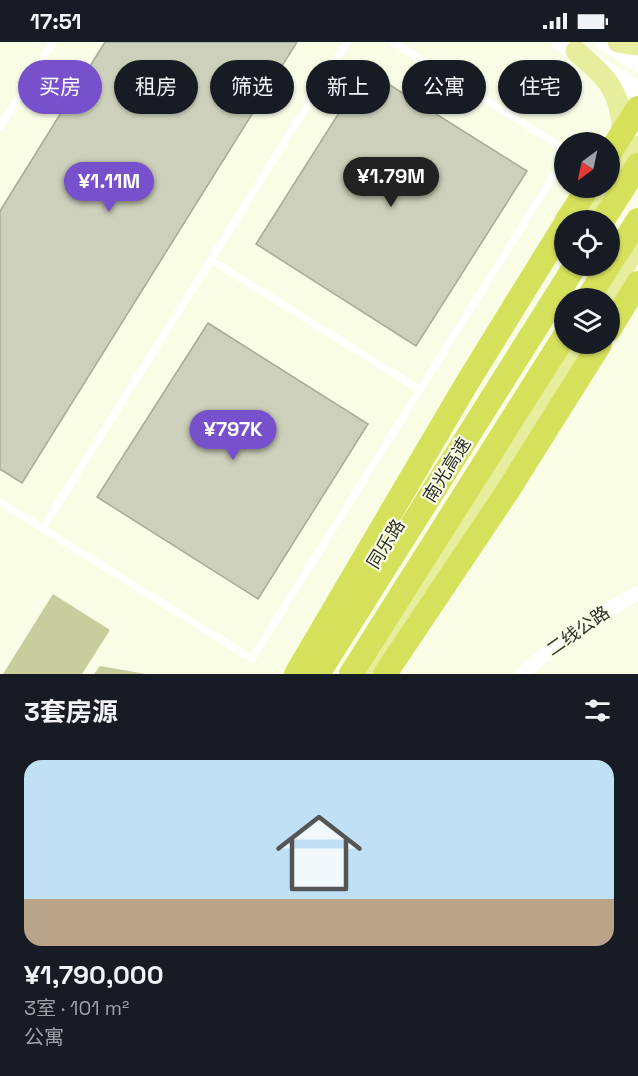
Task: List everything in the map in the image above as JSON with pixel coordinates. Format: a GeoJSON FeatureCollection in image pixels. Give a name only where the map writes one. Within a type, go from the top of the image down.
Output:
{"type":"FeatureCollection","features":[{"type":"Feature","properties":{"kind":"highway"},"geometry":{"type":"LineString","coordinates":[[620,137],[638,108]]}},
{"type":"Feature","properties":{"kind":"highway"},"geometry":{"type":"LineString","coordinates":[[609,210],[638,165]]}},
{"type":"Feature","properties":{"kind":"highway"},"geometry":{"type":"LineString","coordinates":[[594,288],[638,220]]}},
{"type":"Feature","properties":{"kind":"highway"},"geometry":{"type":"LineString","coordinates":[[296,674],[461,393],[554,242]]}},
{"type":"Feature","properties":{"kind":"highway","name":"南光高速"},"geometry":{"type":"LineString","coordinates":[[318,674],[569,276]]}},
{"type":"Feature","properties":{"kind":"highway"},"geometry":{"type":"LineString","coordinates":[[620,312],[638,283]]}},
{"type":"Feature","properties":{"kind":"highway","name":"南光高速"},"geometry":{"type":"LineString","coordinates":[[351,674],[554,353]]}},
{"type":"Feature","properties":{"kind":"highway"},"geometry":{"type":"LineString","coordinates":[[385,674],[501,502],[594,354]]}},
{"type":"Feature","properties":{"kind":"main road"},"geometry":{"type":"LineString","coordinates":[[605,42],[638,63]]}},
{"type":"Feature","properties":{"kind":"main road"},"geometry":{"type":"LineString","coordinates":[[618,42],[638,45]]}},
{"type":"Feature","properties":{"kind":"main road"},"geometry":{"type":"LineString","coordinates":[[569,46],[638,91]]}},
{"type":"Feature","properties":{"kind":"main road"},"geometry":{"type":"LineString","coordinates":[[569,46],[609,84],[623,124],[620,154]]}},
{"type":"Feature","properties":{"kind":"main road"},"geometry":{"type":"LineString","coordinates":[[620,174],[638,146]]}},
{"type":"Feature","properties":{"kind":"main road"},"geometry":{"type":"LineString","coordinates":[[610,288],[638,245]]}},
{"type":"Feature","properties":{"kind":"main road","name":"同乐路"},"geometry":{"type":"LineString","coordinates":[[305,674],[556,276]]}},
{"type":"Feature","properties":{"kind":"main road"},"geometry":{"type":"LineString","coordinates":[[367,674],[570,354]]}},
{"type":"Feature","properties":{"kind":"street","name":"二线公路"},"geometry":{"type":"LineString","coordinates":[[522,674],[584,626],[638,593]]}},
{"type":"Feature","properties":{"kind":"lane"},"geometry":{"type":"LineString","coordinates":[[0,127],[54,42]]}},
{"type":"Feature","properties":{"kind":"lane"},"geometry":{"type":"LineString","coordinates":[[43,528],[347,42]]}},
{"type":"Feature","properties":{"kind":"lane"},"geometry":{"type":"LineString","coordinates":[[393,42],[554,143]]}},
{"type":"Feature","properties":{"kind":"lane"},"geometry":{"type":"LineString","coordinates":[[0,501],[252,659],[554,175]]}},
{"type":"Feature","properties":{"kind":"lane"},"geometry":{"type":"LineString","coordinates":[[211,260],[420,390]]}},
{"type":"Feature","properties":{"kind":"green space"},"geometry":{"type":"Polygon","coordinates":[[[53,594],[110,630],[82,674],[3,674],[53,594]]]}},
{"type":"Feature","properties":{"kind":"green space"},"geometry":{"type":"Polygon","coordinates":[[[100,666],[146,674],[94,674],[100,666]]]}},
{"type":"Feature","properties":{"kind":"building"},"geometry":{"type":"Polygon","coordinates":[[[105,42],[297,42],[286,60],[210,60],[210,114],[252,114],[22,483],[0,469],[0,211],[60,114],[102,114],[102,60],[94,60],[105,42]]]}},
{"type":"Feature","properties":{"kind":"building"},"geometry":{"type":"Polygon","coordinates":[[[390,85],[402,93],[402,114],[436,114],[527,171],[416,346],[256,244],[338,114],[390,114],[390,85]]]}},
{"type":"Feature","properties":{"kind":"building"},"geometry":{"type":"Polygon","coordinates":[[[208,323],[368,424],[258,599],[97,497],[208,323]]]}}]}
